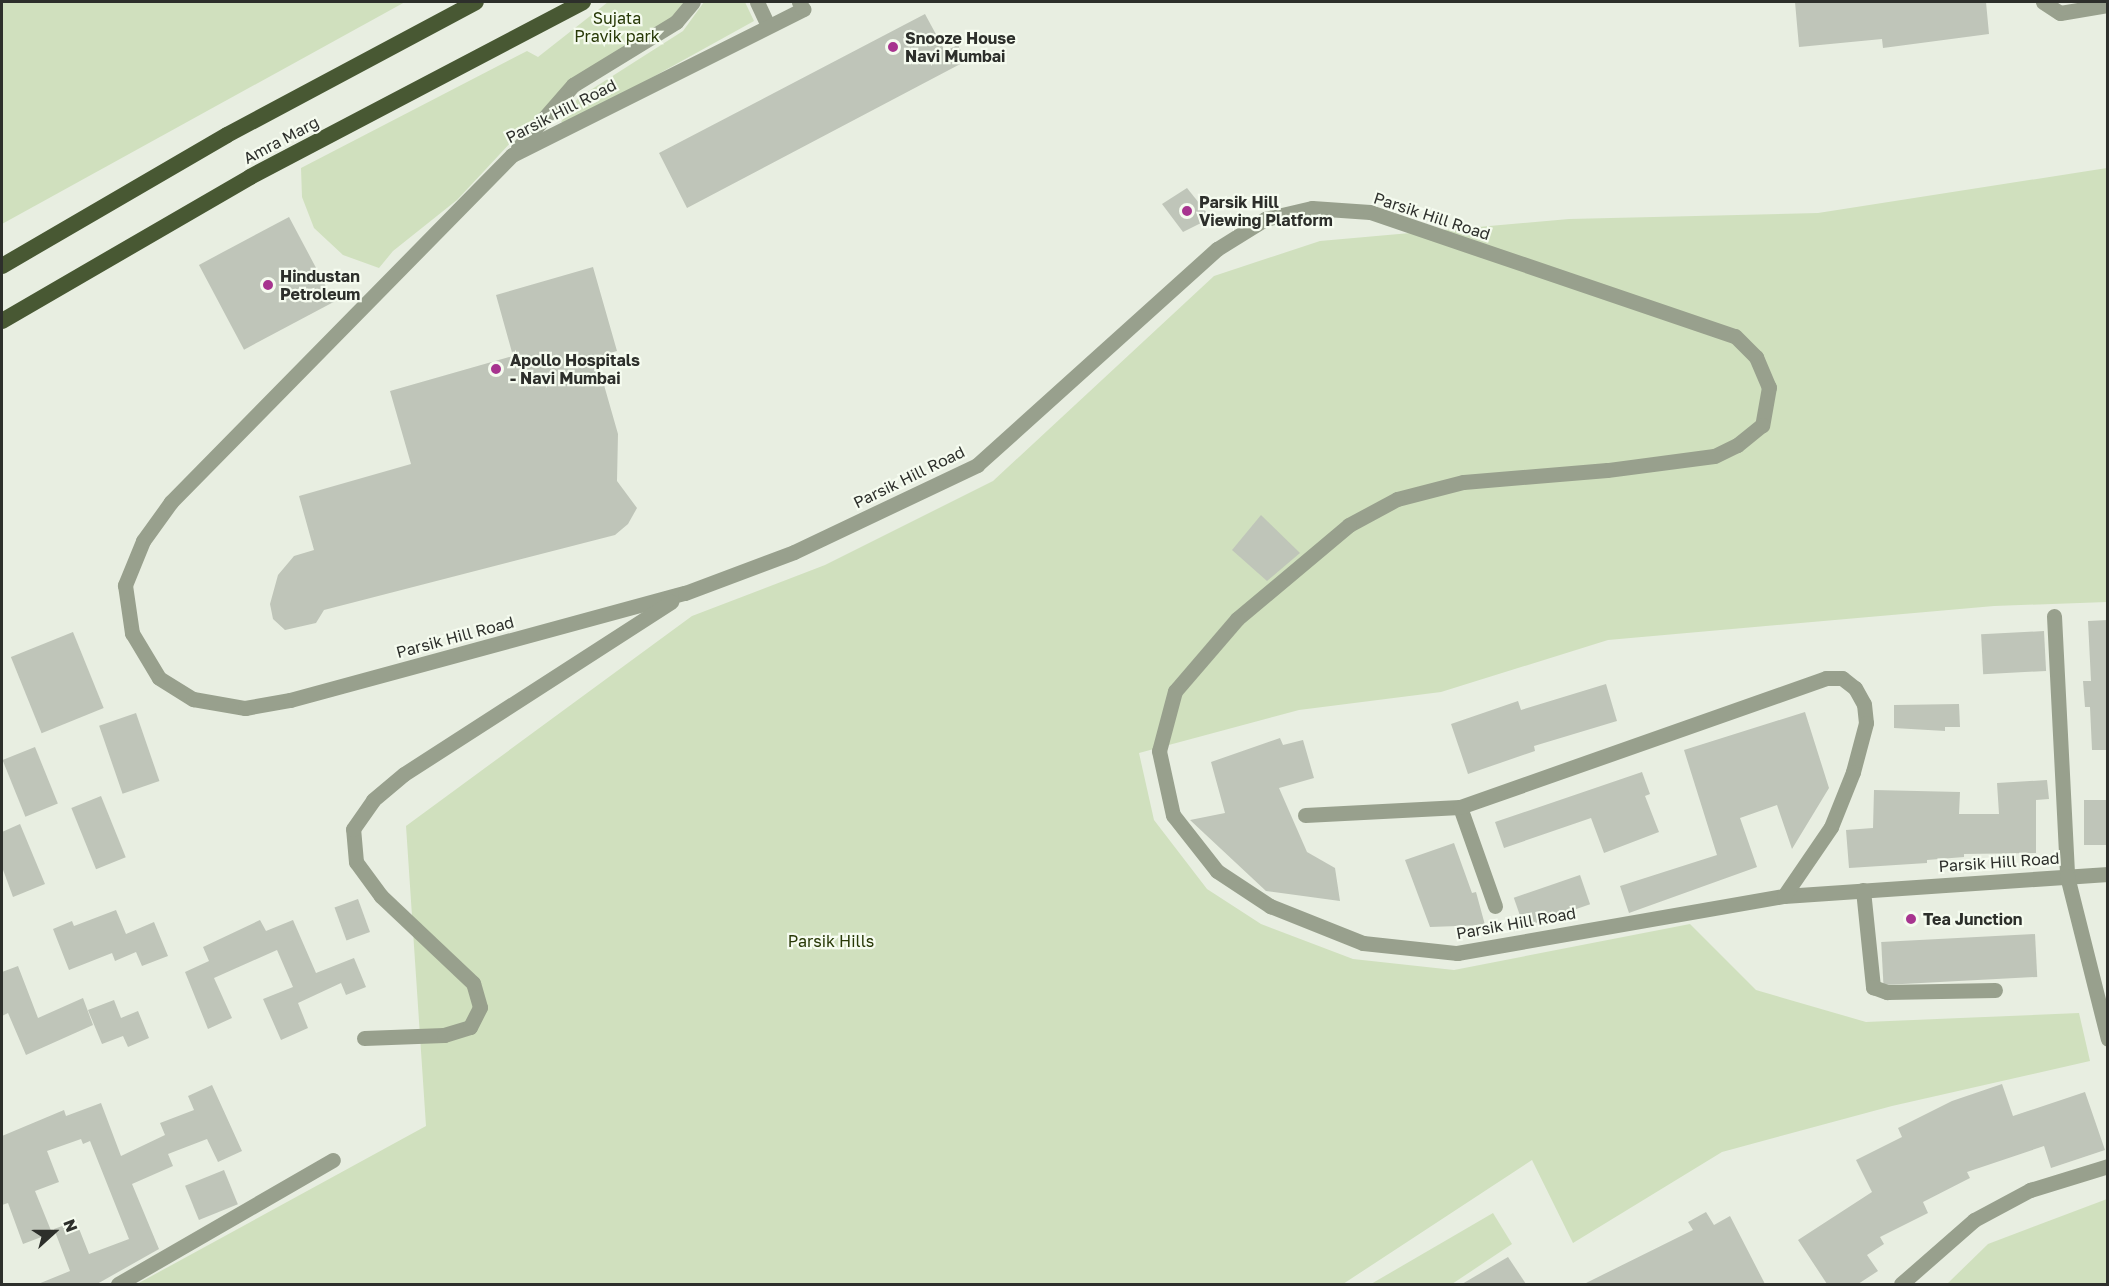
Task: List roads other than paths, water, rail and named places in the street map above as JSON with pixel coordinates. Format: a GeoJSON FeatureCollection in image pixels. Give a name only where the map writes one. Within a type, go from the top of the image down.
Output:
{"type":"FeatureCollection","features":[{"type":"Feature","properties":{"kind":"highway","name":"Amra Marg"},"geometry":{"type":"LineString","coordinates":[[2,266],[226,135],[476,2]]}},
{"type":"Feature","properties":{"kind":"highway","name":"Amra Marg"},"geometry":{"type":"LineString","coordinates":[[2,321],[250,177],[583,2]]}},
{"type":"Feature","properties":{"kind":"street"},"geometry":{"type":"LineString","coordinates":[[512,155],[573,85],[676,22],[693,2]]}},
{"type":"Feature","properties":{"kind":"street"},"geometry":{"type":"LineString","coordinates":[[757,2],[768,26]]}},
{"type":"Feature","properties":{"kind":"street"},"geometry":{"type":"LineString","coordinates":[[2043,2],[2060,13],[2108,5]]}},
{"type":"Feature","properties":{"kind":"street","name":"Parsik Hill Road"},"geometry":{"type":"LineString","coordinates":[[806,4],[768,26],[512,155],[171,502],[142,540],[125,585],[132,633],[159,678],[193,699],[245,708],[290,700],[685,593],[794,552],[976,465],[1217,249],[1265,219],[1312,208],[1370,212],[1735,336],[1756,357],[1769,387],[1762,425],[1737,445],[1714,456],[1597,471],[1463,482],[1397,500],[1349,525],[1237,619],[1175,691],[1159,751],[1173,815],[1217,871],[1270,906],[1363,943],[1457,953],[1784,896],[2108,874]]}},
{"type":"Feature","properties":{"kind":"street"},"geometry":{"type":"LineString","coordinates":[[364,1038],[444,1035],[470,1027],[480,1007],[474,982],[381,897],[356,862],[353,829],[373,800],[404,774],[685,593]]}},
{"type":"Feature","properties":{"kind":"street"},"geometry":{"type":"LineString","coordinates":[[2054,616],[2067,876],[2108,1039]]}},
{"type":"Feature","properties":{"kind":"street"},"geometry":{"type":"LineString","coordinates":[[1305,815],[1460,807],[1826,678],[1842,678],[1864,704],[1866,723],[1853,772],[1831,827],[1784,896]]}},
{"type":"Feature","properties":{"kind":"street"},"geometry":{"type":"LineString","coordinates":[[1460,807],[1495,906]]}},
{"type":"Feature","properties":{"kind":"street"},"geometry":{"type":"LineString","coordinates":[[1863,890],[1873,987],[1887,992],[1995,990]]}},
{"type":"Feature","properties":{"kind":"street"},"geometry":{"type":"LineString","coordinates":[[118,1284],[333,1160]]}},
{"type":"Feature","properties":{"kind":"street"},"geometry":{"type":"LineString","coordinates":[[1902,1284],[1974,1220],[2030,1190],[2108,1166]]}},
{"type":"Feature","properties":{"kind":"place","name":"Snooze House Navi Mumbai"},"geometry":{"type":"Point","coordinates":[893,47]}},
{"type":"Feature","properties":{"kind":"place","name":"Parsik Hill Viewing Platform"},"geometry":{"type":"Point","coordinates":[1187,211]}},
{"type":"Feature","properties":{"kind":"place","name":"Hindustan Petroleum"},"geometry":{"type":"Point","coordinates":[268,285]}},
{"type":"Feature","properties":{"kind":"place","name":"Apollo Hospitals - Navi Mumbai"},"geometry":{"type":"Point","coordinates":[496,369]}},
{"type":"Feature","properties":{"kind":"place","name":"Tea Junction"},"geometry":{"type":"Point","coordinates":[1911,919]}},
{"type":"Feature","properties":{"kind":"park label","name":"Sujata Pravik park"},"geometry":{"type":"Point","coordinates":[617,27]}},
{"type":"Feature","properties":{"kind":"park label","name":"Parsik Hills"},"geometry":{"type":"Point","coordinates":[831,941]}}]}
